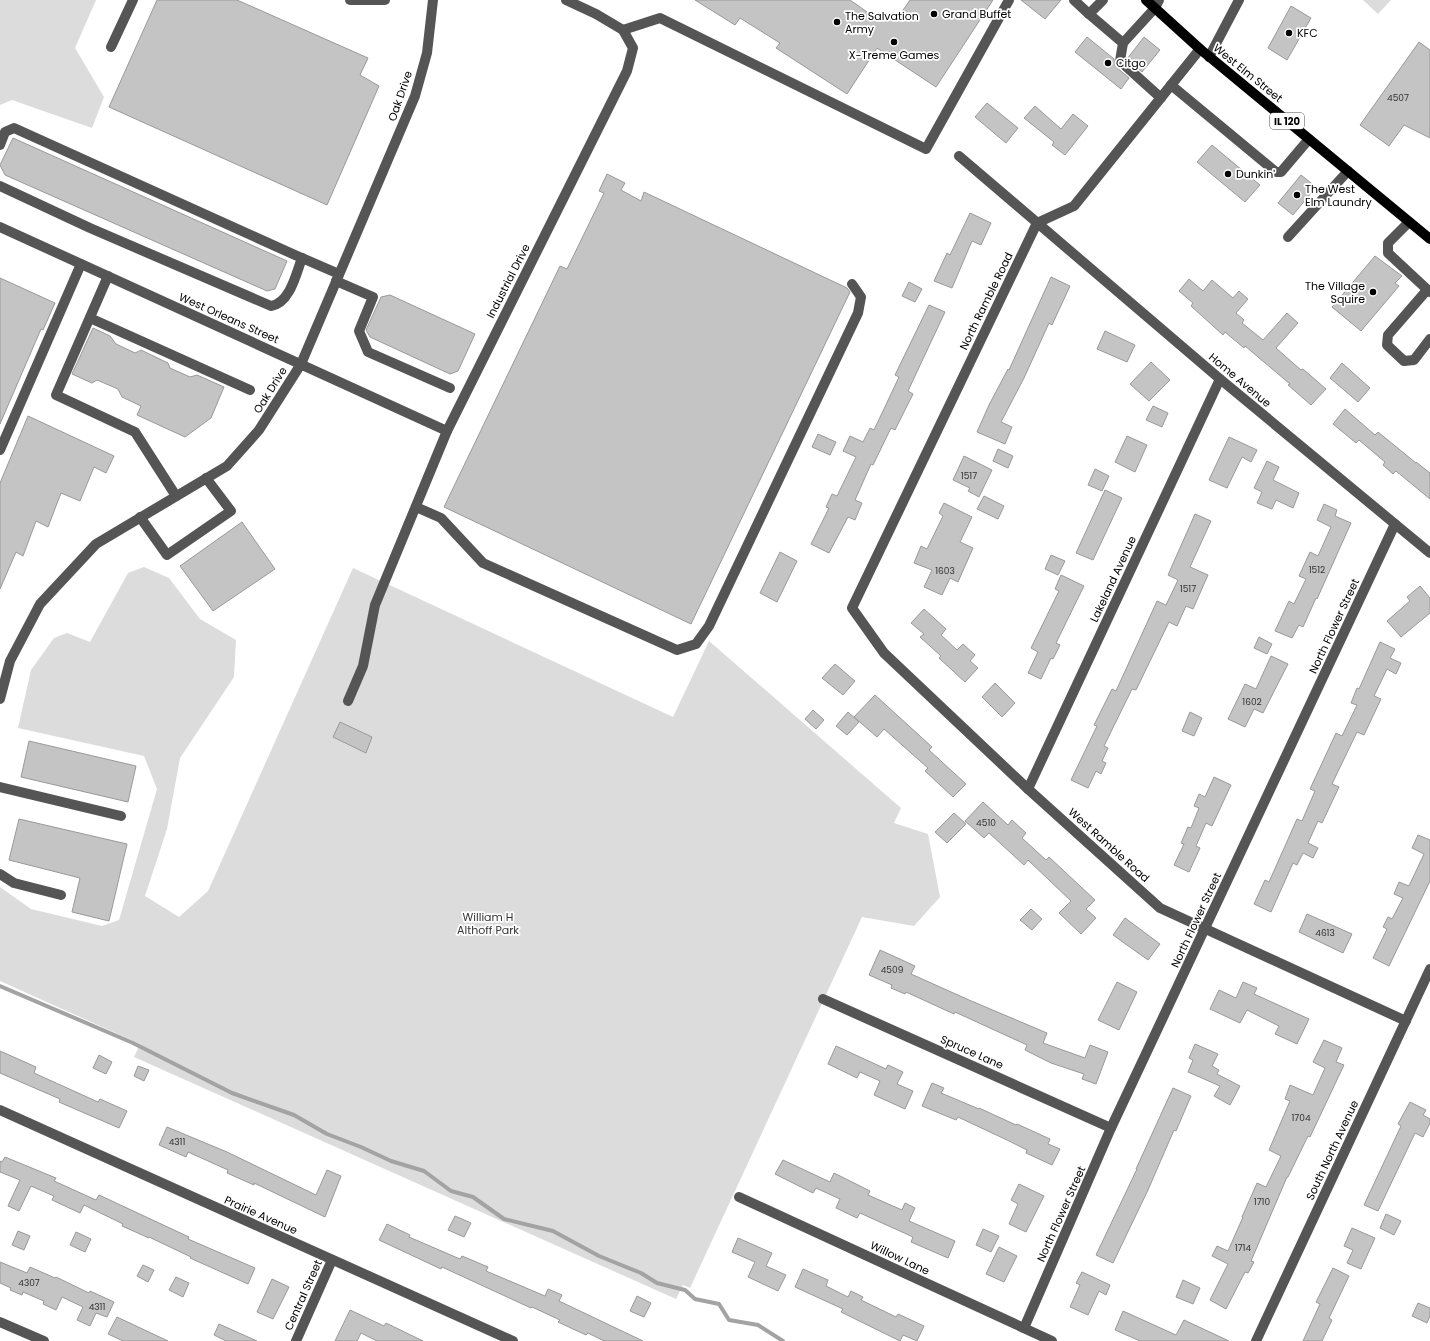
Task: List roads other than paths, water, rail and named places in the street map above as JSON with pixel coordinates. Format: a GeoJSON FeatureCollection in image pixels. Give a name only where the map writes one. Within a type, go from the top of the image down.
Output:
{"type":"FeatureCollection","features":[{"type":"Feature","properties":{"kind":"main road","name":"West Elm Street"},"geometry":{"type":"LineString","coordinates":[[1146,0],[1157,4],[1209,57],[1430,239]]}},
{"type":"Feature","properties":{"kind":"street"},"geometry":{"type":"LineString","coordinates":[[111,47],[133,0]]}},
{"type":"Feature","properties":{"kind":"street"},"geometry":{"type":"LineString","coordinates":[[350,0],[385,0]]}},
{"type":"Feature","properties":{"kind":"street","name":"Oak Drive"},"geometry":{"type":"LineString","coordinates":[[0,699],[10,661],[40,604],[96,544],[227,466],[259,430],[301,364],[415,96],[427,53],[433,0]]}},
{"type":"Feature","properties":{"kind":"street"},"geometry":{"type":"LineString","coordinates":[[566,0],[596,14],[623,30],[660,18],[926,149],[1010,0]]}},
{"type":"Feature","properties":{"kind":"street"},"geometry":{"type":"LineString","coordinates":[[1074,0],[1123,43]]}},
{"type":"Feature","properties":{"kind":"street"},"geometry":{"type":"LineString","coordinates":[[1089,14],[1103,0]]}},
{"type":"Feature","properties":{"kind":"street"},"geometry":{"type":"LineString","coordinates":[[1209,57],[1239,0]]}},
{"type":"Feature","properties":{"kind":"street"},"geometry":{"type":"LineString","coordinates":[[1157,4],[1123,43],[1120,61],[1161,98]]}},
{"type":"Feature","properties":{"kind":"street","name":"Industrial Drive"},"geometry":{"type":"LineString","coordinates":[[348,701],[363,666],[375,606],[447,431],[627,71],[633,48],[623,30]]}},
{"type":"Feature","properties":{"kind":"street"},"geometry":{"type":"LineString","coordinates":[[1037,223],[1074,206],[1200,49]]}},
{"type":"Feature","properties":{"kind":"street"},"geometry":{"type":"LineString","coordinates":[[1171,85],[1276,172],[1281,172],[1309,139]]}},
{"type":"Feature","properties":{"kind":"street"},"geometry":{"type":"LineString","coordinates":[[0,145],[6,132],[14,128],[302,258],[338,277],[373,297],[358,331],[368,352],[450,388]]}},
{"type":"Feature","properties":{"kind":"street","name":"Home Avenue"},"geometry":{"type":"LineString","coordinates":[[959,156],[1220,379],[1430,553]]}},
{"type":"Feature","properties":{"kind":"street"},"geometry":{"type":"LineString","coordinates":[[1288,237],[1348,171]]}},
{"type":"Feature","properties":{"kind":"street"},"geometry":{"type":"LineString","coordinates":[[0,186],[90,228],[271,306],[279,303],[287,296],[302,258]]}},
{"type":"Feature","properties":{"kind":"street"},"geometry":{"type":"LineString","coordinates":[[1409,222],[1388,243],[1388,253],[1429,291],[1388,335],[1386,345],[1404,361],[1414,360],[1430,339]]}},
{"type":"Feature","properties":{"kind":"street","name":"North Ramble Road"},"geometry":{"type":"LineString","coordinates":[[852,608],[1037,223]]}},
{"type":"Feature","properties":{"kind":"street","name":"West Orleans Street"},"geometry":{"type":"LineString","coordinates":[[0,227],[447,431]]}},
{"type":"Feature","properties":{"kind":"street"},"geometry":{"type":"LineString","coordinates":[[0,450],[81,264]]}},
{"type":"Feature","properties":{"kind":"street"},"geometry":{"type":"LineString","coordinates":[[108,276],[56,395],[135,432],[176,496]]}},
{"type":"Feature","properties":{"kind":"street"},"geometry":{"type":"LineString","coordinates":[[416,507],[441,518],[483,563],[677,650],[696,644],[709,626],[858,313],[860,297],[852,284]]}},
{"type":"Feature","properties":{"kind":"street"},"geometry":{"type":"LineString","coordinates":[[90,318],[250,390]]}},
{"type":"Feature","properties":{"kind":"street","name":"Lakeland Avenue"},"geometry":{"type":"LineString","coordinates":[[1028,788],[1220,379]]}},
{"type":"Feature","properties":{"kind":"street"},"geometry":{"type":"LineString","coordinates":[[140,517],[167,555],[231,510],[206,478]]}},
{"type":"Feature","properties":{"kind":"street","name":"North Flower Street"},"geometry":{"type":"LineString","coordinates":[[1024,1328],[1111,1128],[1206,929],[1395,524]]}},
{"type":"Feature","properties":{"kind":"street","name":"West Ramble Road"},"geometry":{"type":"LineString","coordinates":[[852,608],[884,653],[1028,788],[1160,908],[1406,1020]]}},
{"type":"Feature","properties":{"kind":"street"},"geometry":{"type":"LineString","coordinates":[[0,787],[121,816]]}},
{"type":"Feature","properties":{"kind":"street"},"geometry":{"type":"LineString","coordinates":[[0,874],[14,882],[61,895]]}},
{"type":"Feature","properties":{"kind":"street","name":"South North Avenue"},"geometry":{"type":"LineString","coordinates":[[1256,1341],[1430,969]]}},
{"type":"Feature","properties":{"kind":"street","name":"Spruce Lane"},"geometry":{"type":"LineString","coordinates":[[823,999],[1111,1128]]}},
{"type":"Feature","properties":{"kind":"street","name":"Prairie Avenue"},"geometry":{"type":"LineString","coordinates":[[0,1110],[513,1341]]}},
{"type":"Feature","properties":{"kind":"street","name":"Willow Lane"},"geometry":{"type":"LineString","coordinates":[[739,1197],[1052,1341]]}},
{"type":"Feature","properties":{"kind":"street","name":"Central Street"},"geometry":{"type":"LineString","coordinates":[[296,1341],[332,1260]]}},
{"type":"Feature","properties":{"kind":"street"},"geometry":{"type":"LineString","coordinates":[[0,1322],[44,1341]]}},
{"type":"Feature","properties":{"kind":"waterway"},"geometry":{"type":"LineString","coordinates":[[0,986],[133,1043],[232,1093],[294,1115],[327,1134],[361,1147],[391,1161],[424,1171],[451,1191],[473,1197],[504,1219],[553,1231],[599,1256],[641,1273],[657,1283],[685,1290],[695,1299],[719,1304],[729,1320],[758,1325],[783,1341]]}},
{"type":"Feature","properties":{"kind":"place","name":"Grand Buffet"},"geometry":{"type":"Point","coordinates":[934,14]}},
{"type":"Feature","properties":{"kind":"place","name":"The Salvation Army"},"geometry":{"type":"Point","coordinates":[837,22]}},
{"type":"Feature","properties":{"kind":"place","name":"KFC"},"geometry":{"type":"Point","coordinates":[1289,33]}},
{"type":"Feature","properties":{"kind":"place","name":"X-Treme Games"},"geometry":{"type":"Point","coordinates":[894,42]}},
{"type":"Feature","properties":{"kind":"place","name":"Citgo"},"geometry":{"type":"Point","coordinates":[1108,63]}},
{"type":"Feature","properties":{"kind":"place","name":"Dunkin'"},"geometry":{"type":"Point","coordinates":[1228,174]}},
{"type":"Feature","properties":{"kind":"place","name":"The West Elm Laundry"},"geometry":{"type":"Point","coordinates":[1297,195]}},
{"type":"Feature","properties":{"kind":"place","name":"The Village Squire"},"geometry":{"type":"Point","coordinates":[1373,292]}},
{"type":"Feature","properties":{"kind":"park label","name":"William H Althoff Park"},"geometry":{"type":"Point","coordinates":[488,923]}}]}
